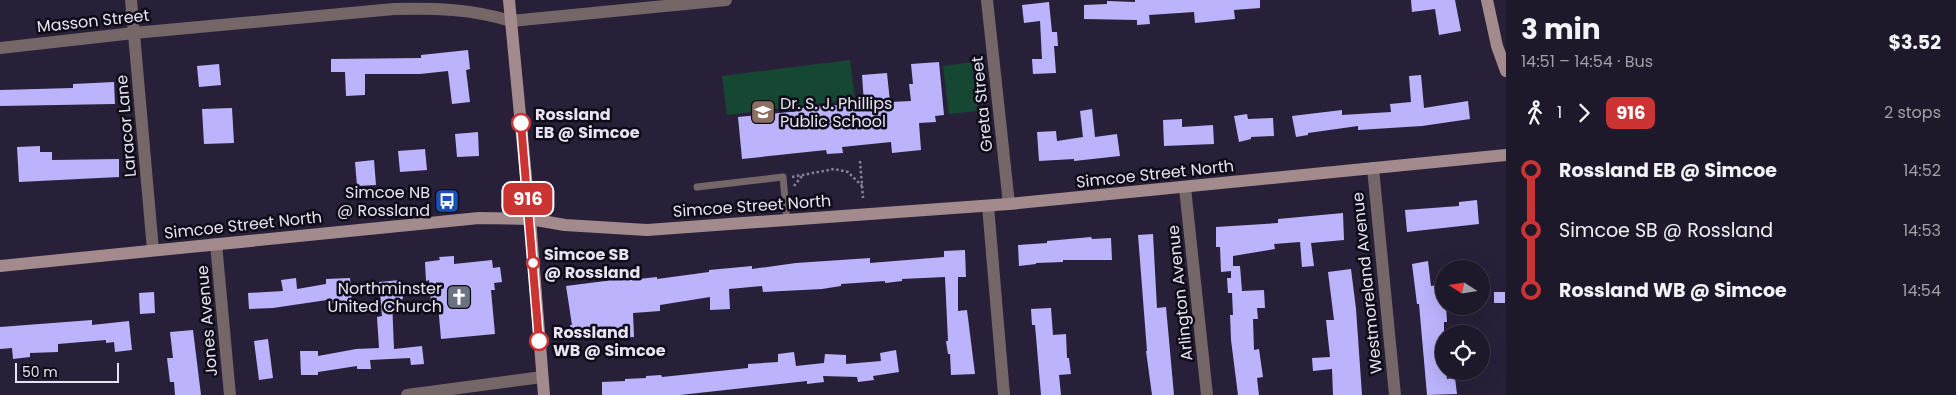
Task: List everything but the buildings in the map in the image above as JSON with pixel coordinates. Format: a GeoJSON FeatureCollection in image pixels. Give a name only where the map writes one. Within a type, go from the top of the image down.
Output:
{"type":"FeatureCollection","features":[{"type":"Feature","properties":{"kind":"main road"},"geometry":{"type":"LineString","coordinates":[[509,0],[530,219],[544,395]]}},
{"type":"Feature","properties":{"kind":"main road"},"geometry":{"type":"LineString","coordinates":[[1487,0],[1497,46],[1506,70]]}},
{"type":"Feature","properties":{"kind":"main road","name":"Simcoe Street North"},"geometry":{"type":"LineString","coordinates":[[0,266],[479,218],[530,219],[565,224],[647,230],[787,221],[988,206],[1185,188],[1506,155]]}},
{"type":"Feature","properties":{"kind":"street","name":"Laracor Lane"},"geometry":{"type":"LineString","coordinates":[[130,0],[153,250]]}},
{"type":"Feature","properties":{"kind":"street","name":"Masson Street"},"geometry":{"type":"LineString","coordinates":[[0,48],[134,33],[394,9],[426,8],[466,11],[485,13],[511,21],[726,0]]}},
{"type":"Feature","properties":{"kind":"street","name":"Greta Street"},"geometry":{"type":"LineString","coordinates":[[987,0],[1009,204]]}},
{"type":"Feature","properties":{"kind":"street","name":"Westmoreland Avenue"},"geometry":{"type":"LineString","coordinates":[[1372,168],[1395,395]]}},
{"type":"Feature","properties":{"kind":"street","name":"Arlington Avenue"},"geometry":{"type":"LineString","coordinates":[[1185,188],[1207,395]]}},
{"type":"Feature","properties":{"kind":"street"},"geometry":{"type":"LineString","coordinates":[[988,206],[1004,395]]}},
{"type":"Feature","properties":{"kind":"street","name":"Jones Avenue"},"geometry":{"type":"LineString","coordinates":[[216,244],[230,395]]}},
{"type":"Feature","properties":{"kind":"street"},"geometry":{"type":"LineString","coordinates":[[407,395],[542,377]]}},
{"type":"Feature","properties":{"kind":"lane"},"geometry":{"type":"LineString","coordinates":[[697,187],[783,177],[787,221]]}},
{"type":"Feature","properties":{"kind":"path"},"geometry":{"type":"LineString","coordinates":[[860,161],[863,198]]}},
{"type":"Feature","properties":{"kind":"path"},"geometry":{"type":"LineString","coordinates":[[803,175],[796,183],[792,192],[790,178],[803,175],[834,168],[848,172],[862,186]]}},
{"type":"Feature","properties":{"kind":"green space"},"geometry":{"type":"Polygon","coordinates":[[[850,60],[855,99],[727,115],[722,76],[850,60]]]}},
{"type":"Feature","properties":{"kind":"green space"},"geometry":{"type":"Polygon","coordinates":[[[972,62],[978,111],[949,114],[943,66],[972,62]]]}},
{"type":"Feature","properties":{"kind":"bus line","name":"916"},"geometry":{"type":"LineString","coordinates":[[521,123],[539,341]]}},
{"type":"Feature","properties":{"kind":"place","name":"Dr. S. J. Phillips Public School"},"geometry":{"type":"Point","coordinates":[763,112]}},
{"type":"Feature","properties":{"kind":"place","name":"Rossland EB @ Simcoe"},"geometry":{"type":"Point","coordinates":[521,123]}},
{"type":"Feature","properties":{"kind":"place","name":"Simcoe NB @ Rossland"},"geometry":{"type":"Point","coordinates":[447,201]}},
{"type":"Feature","properties":{"kind":"place","name":"Simcoe SB @ Rossland"},"geometry":{"type":"Point","coordinates":[533,263]}},
{"type":"Feature","properties":{"kind":"place","name":"Northminster United Church"},"geometry":{"type":"Point","coordinates":[459,297]}},
{"type":"Feature","properties":{"kind":"place","name":"Rossland WB @ Simcoe"},"geometry":{"type":"Point","coordinates":[539,341]}}]}
